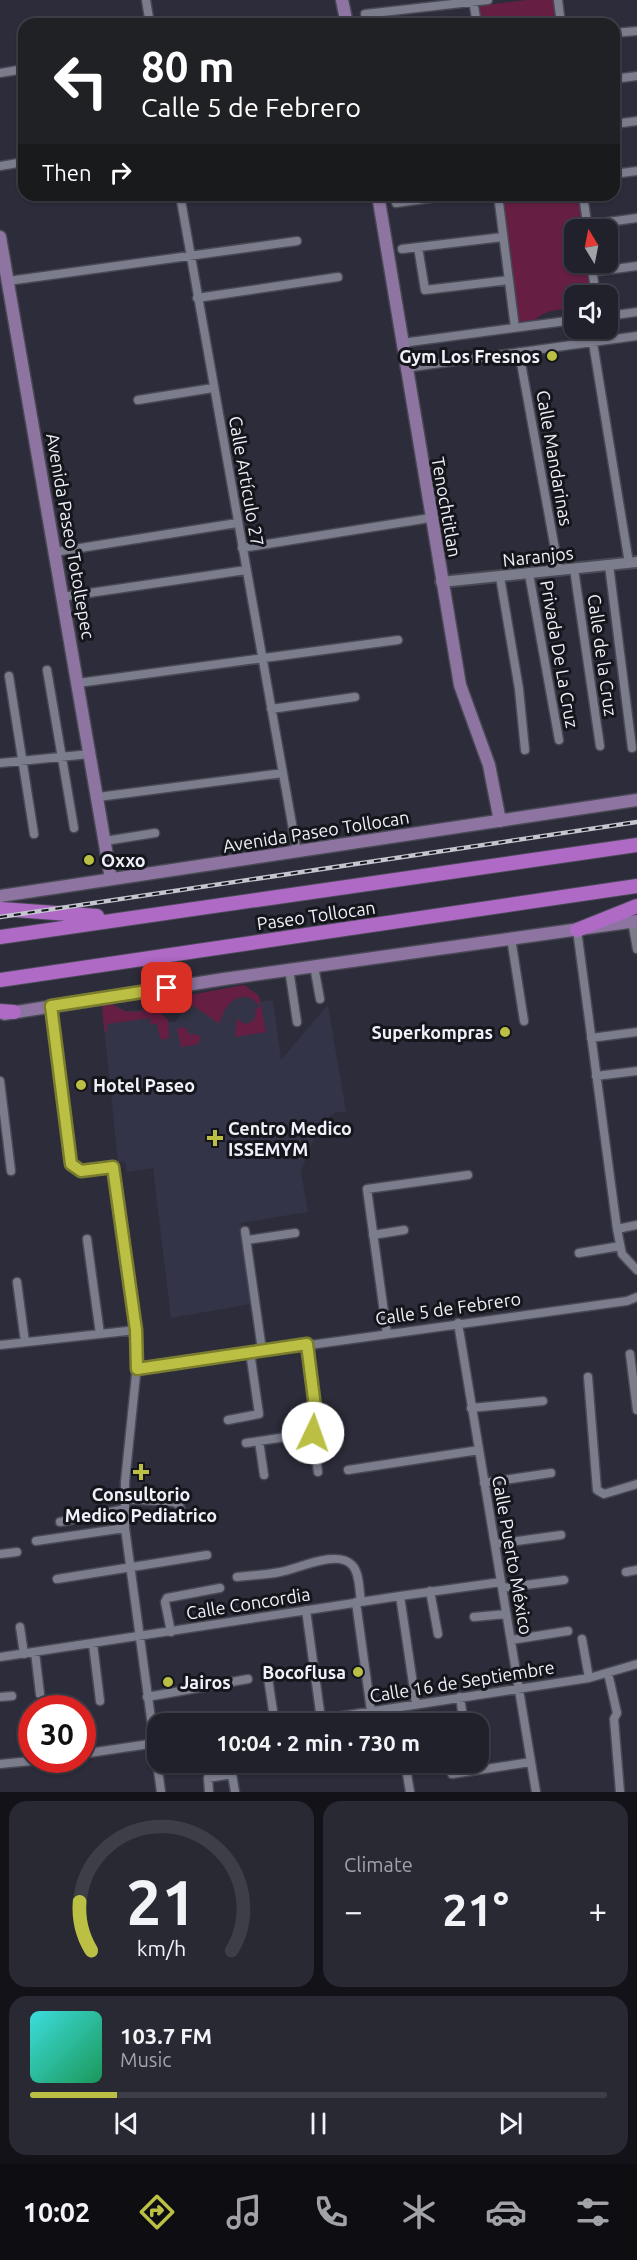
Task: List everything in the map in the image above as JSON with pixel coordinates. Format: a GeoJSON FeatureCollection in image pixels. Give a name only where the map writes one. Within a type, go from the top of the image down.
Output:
{"type":"FeatureCollection","features":[{"type":"Feature","properties":{"kind":"highway","name":"Paseo Tollocan"},"geometry":{"type":"LineString","coordinates":[[0,937],[637,845]]}},
{"type":"Feature","properties":{"kind":"highway","name":"Paseo Tollocan"},"geometry":{"type":"LineString","coordinates":[[0,980],[637,886]]}},
{"type":"Feature","properties":{"kind":"highway"},"geometry":{"type":"LineString","coordinates":[[577,930],[637,906]]}},
{"type":"Feature","properties":{"kind":"highway"},"geometry":{"type":"LineString","coordinates":[[0,909],[92,916],[138,916]]}},
{"type":"Feature","properties":{"kind":"main road"},"geometry":{"type":"LineString","coordinates":[[342,0],[345,18]]}},
{"type":"Feature","properties":{"kind":"main road","name":"Tenochtitlan"},"geometry":{"type":"LineString","coordinates":[[379,201],[430,518],[460,685],[489,765],[500,821]]}},
{"type":"Feature","properties":{"kind":"main road","name":"Avenida Paseo Totoltepec"},"geometry":{"type":"LineString","coordinates":[[0,237],[111,879]]}},
{"type":"Feature","properties":{"kind":"main road","name":"Avenida Paseo Tollocan"},"geometry":{"type":"LineString","coordinates":[[0,896],[637,800]]}},
{"type":"Feature","properties":{"kind":"main road"},"geometry":{"type":"LineString","coordinates":[[5,1012],[289,969],[635,921]]}},
{"type":"Feature","properties":{"kind":"street"},"geometry":{"type":"LineString","coordinates":[[146,0],[149,18]]}},
{"type":"Feature","properties":{"kind":"street"},"geometry":{"type":"LineString","coordinates":[[365,14],[488,0]]}},
{"type":"Feature","properties":{"kind":"street"},"geometry":{"type":"LineString","coordinates":[[558,0],[560,18]]}},
{"type":"Feature","properties":{"kind":"street"},"geometry":{"type":"LineString","coordinates":[[473,1],[476,18]]}},
{"type":"Feature","properties":{"kind":"street"},"geometry":{"type":"LineString","coordinates":[[620,32],[637,31]]}},
{"type":"Feature","properties":{"kind":"street"},"geometry":{"type":"LineString","coordinates":[[0,73],[18,70]]}},
{"type":"Feature","properties":{"kind":"street"},"geometry":{"type":"LineString","coordinates":[[620,78],[637,76]]}},
{"type":"Feature","properties":{"kind":"street"},"geometry":{"type":"LineString","coordinates":[[620,123],[637,121]]}},
{"type":"Feature","properties":{"kind":"street"},"geometry":{"type":"LineString","coordinates":[[0,166],[18,163]]}},
{"type":"Feature","properties":{"kind":"street"},"geometry":{"type":"LineString","coordinates":[[620,173],[637,171]]}},
{"type":"Feature","properties":{"kind":"street","name":"Calle Artículo 27"},"geometry":{"type":"LineString","coordinates":[[181,201],[297,852]]}},
{"type":"Feature","properties":{"kind":"street"},"geometry":{"type":"LineString","coordinates":[[396,202],[404,201]]}},
{"type":"Feature","properties":{"kind":"street"},"geometry":{"type":"LineString","coordinates":[[499,201],[515,328]]}},
{"type":"Feature","properties":{"kind":"street"},"geometry":{"type":"LineString","coordinates":[[584,201],[586,219]]}},
{"type":"Feature","properties":{"kind":"street"},"geometry":{"type":"LineString","coordinates":[[618,221],[637,218]]}},
{"type":"Feature","properties":{"kind":"street"},"geometry":{"type":"LineString","coordinates":[[402,249],[503,237]]}},
{"type":"Feature","properties":{"kind":"street"},"geometry":{"type":"LineString","coordinates":[[8,281],[297,241]]}},
{"type":"Feature","properties":{"kind":"street"},"geometry":{"type":"LineString","coordinates":[[418,247],[425,291],[509,280]]}},
{"type":"Feature","properties":{"kind":"street"},"geometry":{"type":"LineString","coordinates":[[618,266],[637,266]]}},
{"type":"Feature","properties":{"kind":"street"},"geometry":{"type":"LineString","coordinates":[[197,298],[338,277]]}},
{"type":"Feature","properties":{"kind":"street"},"geometry":{"type":"LineString","coordinates":[[618,315],[637,312]]}},
{"type":"Feature","properties":{"kind":"street"},"geometry":{"type":"LineString","coordinates":[[402,343],[564,321]]}},
{"type":"Feature","properties":{"kind":"street"},"geometry":{"type":"LineString","coordinates":[[405,368],[637,336]]}},
{"type":"Feature","properties":{"kind":"street"},"geometry":{"type":"LineString","coordinates":[[593,343],[633,562]]}},
{"type":"Feature","properties":{"kind":"street","name":"Calle Mandarinas"},"geometry":{"type":"LineString","coordinates":[[519,352],[559,571]]}},
{"type":"Feature","properties":{"kind":"street"},"geometry":{"type":"LineString","coordinates":[[138,400],[213,388]]}},
{"type":"Feature","properties":{"kind":"street"},"geometry":{"type":"LineString","coordinates":[[242,548],[430,518]]}},
{"type":"Feature","properties":{"kind":"street"},"geometry":{"type":"LineString","coordinates":[[55,552],[237,523]]}},
{"type":"Feature","properties":{"kind":"street","name":"Naranjos"},"geometry":{"type":"LineString","coordinates":[[441,582],[633,562]]}},
{"type":"Feature","properties":{"kind":"street"},"geometry":{"type":"LineString","coordinates":[[609,565],[632,748]]}},
{"type":"Feature","properties":{"kind":"street","name":"Calle de la Cruz"},"geometry":{"type":"LineString","coordinates":[[574,569],[600,746]]}},
{"type":"Feature","properties":{"kind":"street"},"geometry":{"type":"LineString","coordinates":[[62,597],[246,570]]}},
{"type":"Feature","properties":{"kind":"street","name":"Privada De La Cruz"},"geometry":{"type":"LineString","coordinates":[[529,574],[559,740]]}},
{"type":"Feature","properties":{"kind":"street"},"geometry":{"type":"LineString","coordinates":[[500,577],[519,689],[525,750]]}},
{"type":"Feature","properties":{"kind":"street"},"geometry":{"type":"LineString","coordinates":[[78,683],[398,640]]}},
{"type":"Feature","properties":{"kind":"street"},"geometry":{"type":"LineString","coordinates":[[47,670],[74,828]]}},
{"type":"Feature","properties":{"kind":"street"},"geometry":{"type":"LineString","coordinates":[[9,676],[34,834]]}},
{"type":"Feature","properties":{"kind":"street"},"geometry":{"type":"LineString","coordinates":[[271,709],[355,698]]}},
{"type":"Feature","properties":{"kind":"street"},"geometry":{"type":"LineString","coordinates":[[0,763],[89,751]]}},
{"type":"Feature","properties":{"kind":"street"},"geometry":{"type":"LineString","coordinates":[[98,797],[283,773]]}},
{"type":"Feature","properties":{"kind":"street"},"geometry":{"type":"LineString","coordinates":[[105,841],[155,833]]}},
{"type":"Feature","properties":{"kind":"street"},"geometry":{"type":"LineString","coordinates":[[635,921],[637,949]]}},
{"type":"Feature","properties":{"kind":"street"},"geometry":{"type":"LineString","coordinates":[[577,930],[620,1246],[625,1260],[637,1270]]}},
{"type":"Feature","properties":{"kind":"street"},"geometry":{"type":"LineString","coordinates":[[511,938],[524,1021]]}},
{"type":"Feature","properties":{"kind":"street"},"geometry":{"type":"LineString","coordinates":[[314,966],[320,999]]}},
{"type":"Feature","properties":{"kind":"street"},"geometry":{"type":"LineString","coordinates":[[289,969],[297,1022]]}},
{"type":"Feature","properties":{"kind":"street"},"geometry":{"type":"LineString","coordinates":[[51,1006],[70,1161],[78,1170],[113,1167],[136,1330],[137,1369],[124,1499],[125,1528],[150,1713]]}},
{"type":"Feature","properties":{"kind":"street"},"geometry":{"type":"LineString","coordinates":[[591,1038],[637,1032]]}},
{"type":"Feature","properties":{"kind":"street"},"geometry":{"type":"LineString","coordinates":[[596,1076],[637,1071]]}},
{"type":"Feature","properties":{"kind":"street"},"geometry":{"type":"LineString","coordinates":[[0,1081],[11,1171]]}},
{"type":"Feature","properties":{"kind":"street"},"geometry":{"type":"LineString","coordinates":[[387,1334],[367,1189],[468,1175]]}},
{"type":"Feature","properties":{"kind":"street"},"geometry":{"type":"LineString","coordinates":[[617,1228],[637,1225]]}},
{"type":"Feature","properties":{"kind":"street"},"geometry":{"type":"LineString","coordinates":[[373,1235],[404,1230]]}},
{"type":"Feature","properties":{"kind":"street"},"geometry":{"type":"LineString","coordinates":[[262,1350],[246,1235],[295,1233]]}},
{"type":"Feature","properties":{"kind":"street"},"geometry":{"type":"LineString","coordinates":[[87,1239],[100,1334]]}},
{"type":"Feature","properties":{"kind":"street"},"geometry":{"type":"LineString","coordinates":[[579,1253],[620,1246]]}},
{"type":"Feature","properties":{"kind":"street"},"geometry":{"type":"LineString","coordinates":[[17,1282],[25,1342]]}},
{"type":"Feature","properties":{"kind":"street","name":"Calle 5 de Febrero"},"geometry":{"type":"LineString","coordinates":[[137,1369],[627,1301],[637,1297]]}},
{"type":"Feature","properties":{"kind":"street","name":"Calle Puerto México"},"geometry":{"type":"LineString","coordinates":[[458,1323],[536,1792]]}},
{"type":"Feature","properties":{"kind":"street"},"geometry":{"type":"LineString","coordinates":[[0,1346],[136,1330]]}},
{"type":"Feature","properties":{"kind":"street"},"geometry":{"type":"LineString","coordinates":[[307,1344],[316,1415],[313,1433],[318,1472]]}},
{"type":"Feature","properties":{"kind":"street"},"geometry":{"type":"LineString","coordinates":[[228,1420],[259,1414],[250,1352]]}},
{"type":"Feature","properties":{"kind":"street"},"geometry":{"type":"LineString","coordinates":[[630,1354],[637,1410]]}},
{"type":"Feature","properties":{"kind":"street"},"geometry":{"type":"LineString","coordinates":[[588,1377],[597,1490],[604,1494],[637,1484]]}},
{"type":"Feature","properties":{"kind":"street"},"geometry":{"type":"LineString","coordinates":[[471,1408],[543,1401]]}},
{"type":"Feature","properties":{"kind":"street"},"geometry":{"type":"LineString","coordinates":[[246,1443],[313,1433]]}},
{"type":"Feature","properties":{"kind":"street"},"geometry":{"type":"LineString","coordinates":[[260,1441],[264,1475]]}},
{"type":"Feature","properties":{"kind":"street"},"geometry":{"type":"LineString","coordinates":[[348,1470],[478,1450]]}},
{"type":"Feature","properties":{"kind":"street"},"geometry":{"type":"LineString","coordinates":[[484,1483],[551,1473]]}},
{"type":"Feature","properties":{"kind":"street"},"geometry":{"type":"LineString","coordinates":[[124,1499],[174,1502],[179,1505],[183,1517]]}},
{"type":"Feature","properties":{"kind":"street"},"geometry":{"type":"LineString","coordinates":[[60,1522],[125,1509]]}},
{"type":"Feature","properties":{"kind":"street"},"geometry":{"type":"LineString","coordinates":[[36,1541],[125,1528]]}},
{"type":"Feature","properties":{"kind":"street"},"geometry":{"type":"LineString","coordinates":[[495,1544],[561,1535]]}},
{"type":"Feature","properties":{"kind":"street"},"geometry":{"type":"LineString","coordinates":[[0,1554],[16,1552]]}},
{"type":"Feature","properties":{"kind":"street"},"geometry":{"type":"LineString","coordinates":[[57,1579],[207,1555]]}},
{"type":"Feature","properties":{"kind":"street"},"geometry":{"type":"LineString","coordinates":[[237,1577],[282,1572],[306,1564],[340,1558],[349,1562],[355,1570],[371,1711]]}},
{"type":"Feature","properties":{"kind":"street"},"geometry":{"type":"LineString","coordinates":[[626,1572],[637,1570]]}},
{"type":"Feature","properties":{"kind":"street","name":"Calle Concordia"},"geometry":{"type":"LineString","coordinates":[[0,1657],[400,1596],[564,1580]]}},
{"type":"Feature","properties":{"kind":"street"},"geometry":{"type":"LineString","coordinates":[[171,1632],[165,1599],[220,1588]]}},
{"type":"Feature","properties":{"kind":"street"},"geometry":{"type":"LineString","coordinates":[[430,1592],[438,1634]]}},
{"type":"Feature","properties":{"kind":"street"},"geometry":{"type":"LineString","coordinates":[[400,1596],[416,1704]]}},
{"type":"Feature","properties":{"kind":"street"},"geometry":{"type":"LineString","coordinates":[[306,1610],[320,1713]]}},
{"type":"Feature","properties":{"kind":"street"},"geometry":{"type":"LineString","coordinates":[[474,1617],[506,1614]]}},
{"type":"Feature","properties":{"kind":"street"},"geometry":{"type":"LineString","coordinates":[[20,1627],[24,1654]]}},
{"type":"Feature","properties":{"kind":"street"},"geometry":{"type":"LineString","coordinates":[[511,1640],[568,1631]]}},
{"type":"Feature","properties":{"kind":"street"},"geometry":{"type":"LineString","coordinates":[[582,1639],[590,1678]]}},
{"type":"Feature","properties":{"kind":"street"},"geometry":{"type":"LineString","coordinates":[[93,1644],[100,1701]]}},
{"type":"Feature","properties":{"kind":"street"},"geometry":{"type":"LineString","coordinates":[[35,1652],[40,1694]]}},
{"type":"Feature","properties":{"kind":"street","name":"Calle 16 de Septiembre"},"geometry":{"type":"LineString","coordinates":[[358,1713],[590,1678],[637,1664]]}},
{"type":"Feature","properties":{"kind":"street"},"geometry":{"type":"LineString","coordinates":[[608,1673],[617,1713],[614,1719],[620,1792]]}},
{"type":"Feature","properties":{"kind":"street"},"geometry":{"type":"LineString","coordinates":[[268,1678],[273,1713]]}},
{"type":"Feature","properties":{"kind":"street"},"geometry":{"type":"LineString","coordinates":[[147,1697],[248,1679]]}},
{"type":"Feature","properties":{"kind":"street"},"geometry":{"type":"LineString","coordinates":[[0,1698],[12,1696]]}},
{"type":"Feature","properties":{"kind":"street"},"geometry":{"type":"LineString","coordinates":[[460,1697],[462,1713]]}},
{"type":"Feature","properties":{"kind":"street"},"geometry":{"type":"LineString","coordinates":[[96,1752],[147,1745]]}},
{"type":"Feature","properties":{"kind":"street"},"geometry":{"type":"LineString","coordinates":[[0,1764],[18,1762]]}},
{"type":"Feature","properties":{"kind":"street"},"geometry":{"type":"LineString","coordinates":[[452,1774],[531,1762]]}},
{"type":"Feature","properties":{"kind":"street"},"geometry":{"type":"LineString","coordinates":[[159,1773],[161,1792]]}},
{"type":"Feature","properties":{"kind":"street"},"geometry":{"type":"LineString","coordinates":[[407,1773],[410,1792]]}},
{"type":"Feature","properties":{"kind":"street"},"geometry":{"type":"LineString","coordinates":[[209,1792],[208,1778],[232,1774],[235,1792]]}},
{"type":"Feature","properties":{"kind":"shaded area"},"geometry":{"type":"Polygon","coordinates":[[[526,0],[554,0],[556,18],[480,18],[479,6],[526,0]]]}},
{"type":"Feature","properties":{"kind":"shaded area"},"geometry":{"type":"Polygon","coordinates":[[[503,201],[579,201],[581,219],[564,219],[564,273],[588,273],[590,285],[564,285],[564,309],[553,310],[535,320],[518,322],[503,201]]]}},
{"type":"Feature","properties":{"kind":"shaded area","name":"Centro Medico ISSEMYM"},"geometry":{"type":"Polygon","coordinates":[[[244,985],[259,996],[258,1002],[273,1000],[281,1060],[328,1005],[346,1112],[336,1112],[320,1124],[301,1171],[308,1212],[241,1223],[251,1304],[171,1318],[153,1168],[127,1172],[125,1161],[118,1162],[102,1005],[112,1003],[126,1011],[152,1009],[168,1022],[176,1021],[185,1008],[181,1004],[183,997],[244,985]]]}},
{"type":"Feature","properties":{"kind":"shaded area"},"geometry":{"type":"Polygon","coordinates":[[[244,985],[259,996],[266,1032],[235,1037],[237,1019],[245,1024],[250,1023],[255,1018],[255,1010],[260,1006],[247,997],[235,999],[229,1004],[220,1024],[189,1003],[185,1008],[181,1004],[185,996],[244,985]]]}},
{"type":"Feature","properties":{"kind":"shaded area"},"geometry":{"type":"Polygon","coordinates":[[[108,1002],[123,1010],[132,1012],[152,1010],[162,1015],[168,1020],[169,1037],[164,1040],[160,1038],[157,1024],[151,1024],[150,1018],[107,1024],[107,1031],[104,1031],[102,1005],[108,1002]]]}},
{"type":"Feature","properties":{"kind":"shaded area"},"geometry":{"type":"Polygon","coordinates":[[[185,1027],[190,1035],[195,1034],[201,1037],[198,1044],[181,1047],[177,1029],[185,1027]]]}},
{"type":"Feature","properties":{"kind":"railway"},"geometry":{"type":"LineString","coordinates":[[0,917],[637,822]]}},
{"type":"Feature","properties":{"kind":"place","name":"Gym Los Fresnos"},"geometry":{"type":"Point","coordinates":[552,356]}},
{"type":"Feature","properties":{"kind":"place","name":"Oxxo"},"geometry":{"type":"Point","coordinates":[89,860]}},
{"type":"Feature","properties":{"kind":"place","name":"Superkompras"},"geometry":{"type":"Point","coordinates":[505,1032]}},
{"type":"Feature","properties":{"kind":"place","name":"Hotel Paseo"},"geometry":{"type":"Point","coordinates":[81,1085]}},
{"type":"Feature","properties":{"kind":"place","name":"Centro Medico ISSEMYM"},"geometry":{"type":"Point","coordinates":[215,1138]}},
{"type":"Feature","properties":{"kind":"place","name":"Consultorio Medico Pediatrico"},"geometry":{"type":"Point","coordinates":[141,1472]}},
{"type":"Feature","properties":{"kind":"place","name":"Bocoflusa"},"geometry":{"type":"Point","coordinates":[358,1672]}},
{"type":"Feature","properties":{"kind":"place","name":"Jairos"},"geometry":{"type":"Point","coordinates":[168,1682]}},
{"type":"Feature","properties":{"kind":"route"},"geometry":{"type":"LineString","coordinates":[[167,988],[51,1006],[71,1164],[75,1169],[81,1171],[113,1167],[136,1330],[137,1369],[307,1344],[316,1415],[313,1433]]}}]}
